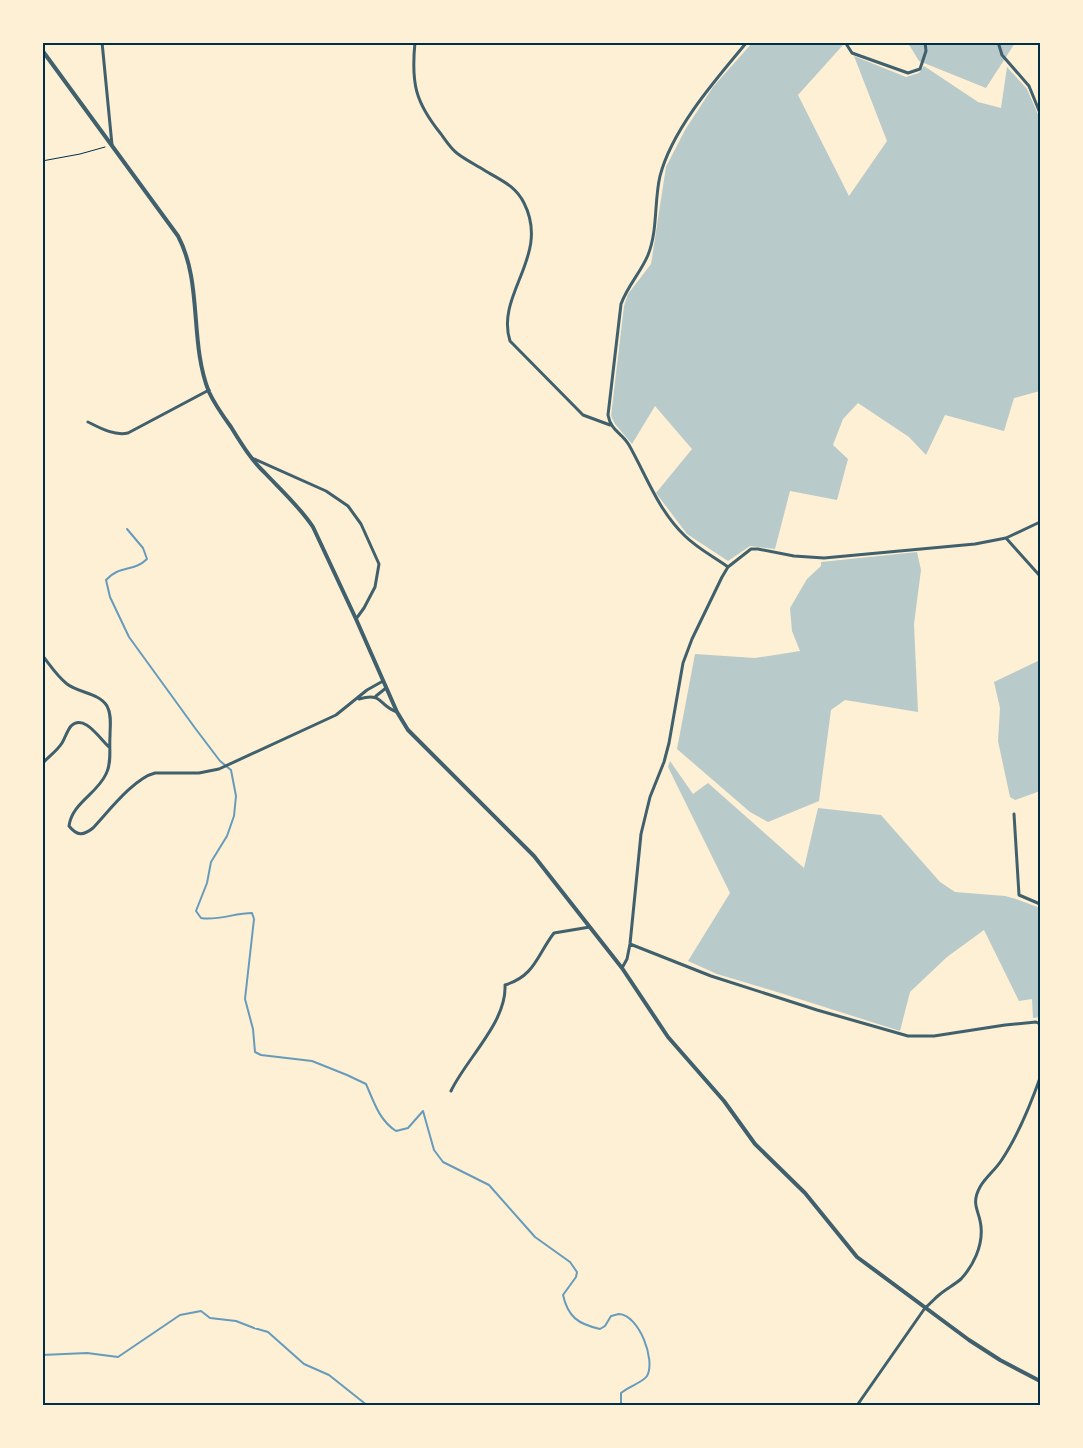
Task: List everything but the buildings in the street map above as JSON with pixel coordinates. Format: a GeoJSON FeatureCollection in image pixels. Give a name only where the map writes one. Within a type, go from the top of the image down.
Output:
{"type":"FeatureCollection","features":[{"type":"Feature","properties":{"kind":"street"},"geometry":{"type":"LineString","coordinates":[[102,42],[112,145]]}},
{"type":"Feature","properties":{"kind":"street"},"geometry":{"type":"LineString","coordinates":[[415,42],[413,59],[416,90],[426,116],[457,153],[509,183],[525,204],[532,225],[530,253],[508,317],[507,330],[510,341],[583,414],[610,425],[628,444],[655,498],[685,537],[728,567]]}},
{"type":"Feature","properties":{"kind":"street"},"geometry":{"type":"LineString","coordinates":[[610,425],[608,415],[621,304],[626,291],[648,255],[653,234],[659,179],[663,166],[680,132],[712,84],[747,42]]}},
{"type":"Feature","properties":{"kind":"street"},"geometry":{"type":"LineString","coordinates":[[846,42],[852,53],[908,73],[920,68],[926,51],[926,42]]}},
{"type":"Feature","properties":{"kind":"street"},"geometry":{"type":"LineString","coordinates":[[998,42],[1002,55],[1029,86],[1040,113]]}},
{"type":"Feature","properties":{"kind":"street"},"geometry":{"type":"LineString","coordinates":[[42,50],[163,214],[182,244],[187,256],[201,361],[209,390],[216,406],[251,458],[304,514],[327,555],[397,712],[408,730],[534,856],[622,968],[668,1037],[724,1101],[755,1144],[805,1193],[857,1257],[925,1308],[1000,1360],[1040,1381]]}},
{"type":"Feature","properties":{"kind":"street"},"geometry":{"type":"LineString","coordinates":[[88,422],[103,430],[122,434],[128,433],[209,390]]}},
{"type":"Feature","properties":{"kind":"street"},"geometry":{"type":"LineString","coordinates":[[251,458],[326,491],[348,506],[361,524],[379,564],[375,586],[356,619]]}},
{"type":"Feature","properties":{"kind":"street"},"geometry":{"type":"LineString","coordinates":[[622,968],[627,959],[630,944],[641,834],[650,797],[664,762],[669,743],[683,664],[696,630],[728,567],[751,550],[758,549],[794,556],[824,558],[975,544],[1006,538],[1040,522]]}},
{"type":"Feature","properties":{"kind":"street"},"geometry":{"type":"LineString","coordinates":[[1006,538],[1040,576]]}},
{"type":"Feature","properties":{"kind":"street"},"geometry":{"type":"LineString","coordinates":[[42,655],[67,684],[76,690],[95,696],[103,701],[111,717],[110,762],[107,773],[75,810],[70,819],[69,826],[74,832],[80,834],[86,833],[92,828],[142,778],[155,773],[199,773],[219,770],[336,716],[367,690],[383,681]]}},
{"type":"Feature","properties":{"kind":"street"},"geometry":{"type":"LineString","coordinates":[[356,700],[376,696],[386,688]]}},
{"type":"Feature","properties":{"kind":"street"},"geometry":{"type":"LineString","coordinates":[[376,696],[397,712]]}},
{"type":"Feature","properties":{"kind":"street"},"geometry":{"type":"LineString","coordinates":[[42,764],[61,745],[70,728],[78,722],[89,726],[109,748]]}},
{"type":"Feature","properties":{"kind":"street"},"geometry":{"type":"LineString","coordinates":[[1014,814],[1019,895],[1040,904]]}},
{"type":"Feature","properties":{"kind":"street"},"geometry":{"type":"LineString","coordinates":[[451,1091],[499,1012],[506,992],[505,985],[523,978],[529,972],[554,933],[590,927]]}},
{"type":"Feature","properties":{"kind":"street"},"geometry":{"type":"LineString","coordinates":[[630,944],[710,976],[817,1010],[908,1036],[934,1036],[1005,1025],[1040,1024]]}},
{"type":"Feature","properties":{"kind":"street"},"geometry":{"type":"LineString","coordinates":[[858,1404],[925,1308],[960,1279],[974,1261],[981,1236],[981,1226],[974,1203],[976,1197],[980,1187],[1008,1150],[1028,1111],[1040,1078]]}},
{"type":"Feature","properties":{"kind":"path"},"geometry":{"type":"LineString","coordinates":[[42,161],[80,154],[112,145]]}},
{"type":"Feature","properties":{"kind":"shaded area"},"geometry":{"type":"Polygon","coordinates":[[[752,43],[842,43],[843,45],[798,95],[849,196],[887,141],[854,56],[906,77],[919,73],[924,66],[978,102],[1001,108],[1007,67],[1027,89],[1040,119],[1040,391],[1014,398],[1004,431],[945,415],[926,455],[909,437],[858,403],[843,419],[833,445],[848,459],[837,500],[790,491],[775,549],[750,546],[728,561],[687,534],[656,493],[692,449],[655,406],[632,444],[615,424],[611,416],[624,306],[628,294],[651,264],[666,167],[685,130],[713,87],[752,43]]]}},
{"type":"Feature","properties":{"kind":"shaded area"},"geometry":{"type":"Polygon","coordinates":[[[908,43],[1015,43],[986,88],[919,61],[908,43]]]}},
{"type":"Feature","properties":{"kind":"shaded area"},"geometry":{"type":"Polygon","coordinates":[[[917,552],[921,570],[914,624],[918,712],[845,700],[831,710],[819,801],[768,822],[750,812],[677,749],[695,654],[755,658],[800,651],[792,631],[790,608],[807,579],[821,566],[821,562],[917,552]]]}},
{"type":"Feature","properties":{"kind":"shaded area"},"geometry":{"type":"Polygon","coordinates":[[[1040,660],[1040,791],[1015,800],[1010,797],[998,741],[1000,708],[994,682],[1040,660]]]}},
{"type":"Feature","properties":{"kind":"shaded area"},"geometry":{"type":"Polygon","coordinates":[[[670,761],[693,794],[708,783],[804,868],[818,808],[881,815],[940,882],[955,892],[1005,896],[1040,908],[1040,1017],[1033,1018],[1032,999],[1019,1001],[984,930],[947,957],[910,992],[900,1031],[717,974],[688,961],[730,893],[668,767],[670,761]]]}},
{"type":"Feature","properties":{"kind":"waterway"},"geometry":{"type":"LineString","coordinates":[[127,529],[143,548],[147,559],[137,566],[116,572],[106,580],[110,597],[129,637],[220,761],[231,770],[236,796],[234,816],[227,836],[211,862],[207,883],[196,911],[201,918],[207,919],[252,913],[254,919],[245,999],[253,1029],[255,1052],[261,1055],[312,1061],[366,1084],[381,1116],[396,1131],[408,1128],[423,1111],[434,1150],[443,1162],[489,1185],[535,1237],[570,1262],[577,1272],[576,1277],[563,1295],[571,1314],[580,1322],[600,1329],[605,1326],[611,1316],[619,1314],[626,1316],[639,1330],[647,1350],[649,1369],[645,1378],[621,1393],[621,1406]]}},
{"type":"Feature","properties":{"kind":"waterway"},"geometry":{"type":"LineString","coordinates":[[42,1355],[87,1353],[118,1357],[180,1315],[201,1311],[210,1318],[236,1321],[268,1332],[304,1364],[329,1375],[368,1406]]}}]}
